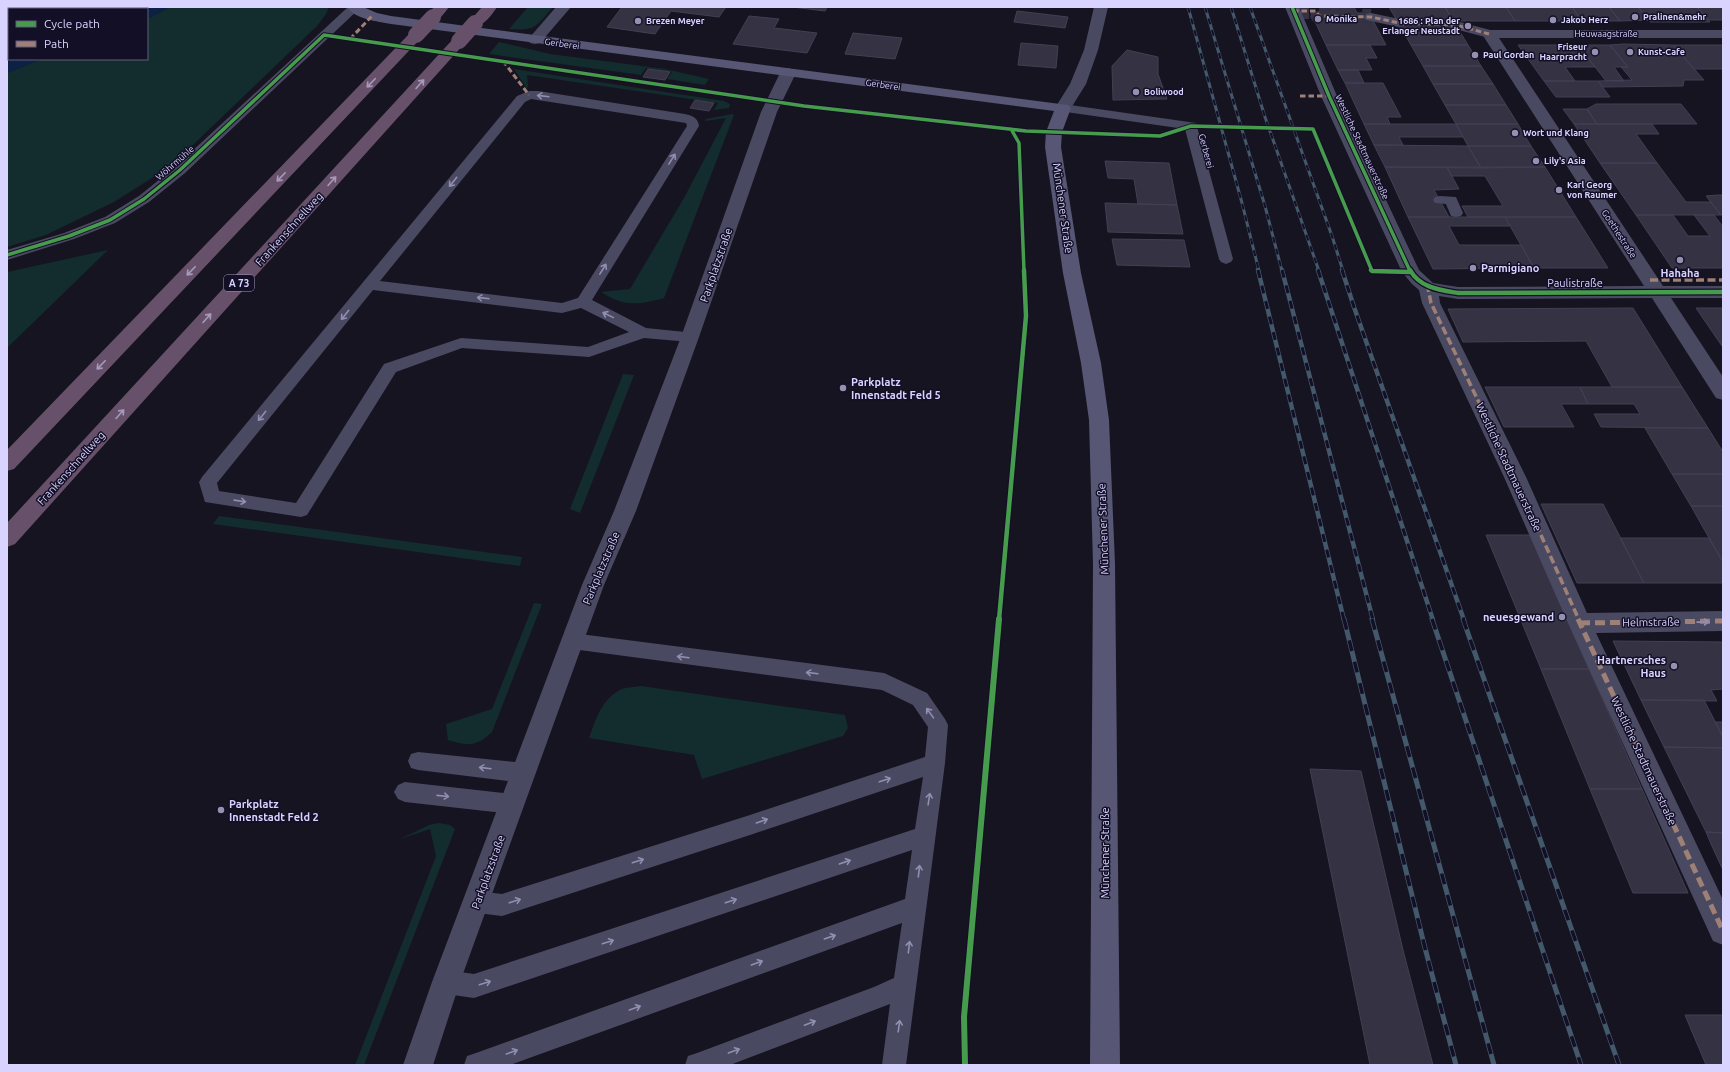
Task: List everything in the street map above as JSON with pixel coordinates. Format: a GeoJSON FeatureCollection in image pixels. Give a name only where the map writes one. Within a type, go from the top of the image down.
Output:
{"type":"FeatureCollection","features":[{"type":"Feature","properties":{"kind":"highway","name":"Frankenschnellweg"},"geometry":{"type":"LineString","coordinates":[[7,538],[490,7]]}},
{"type":"Feature","properties":{"kind":"highway"},"geometry":{"type":"LineString","coordinates":[[7,464],[438,12]]}},
{"type":"Feature","properties":{"kind":"highway"},"geometry":{"type":"LineString","coordinates":[[7,553],[37,505]]}},
{"type":"Feature","properties":{"kind":"main road","name":"Gerberei"},"geometry":{"type":"LineString","coordinates":[[354,7],[372,16],[385,19],[535,40],[1063,108]]}},
{"type":"Feature","properties":{"kind":"main road","name":"Münchener Straße"},"geometry":{"type":"LineString","coordinates":[[1063,108],[1054,132],[1053,147],[1072,273],[1091,363],[1099,420],[1104,564],[1105,1065]]}},
{"type":"Feature","properties":{"kind":"street","name":"Gerberei"},"geometry":{"type":"LineString","coordinates":[[535,40],[564,7]]}},
{"type":"Feature","properties":{"kind":"street","name":"Münchener Straße"},"geometry":{"type":"LineString","coordinates":[[1063,108],[1078,84],[1092,50],[1101,7]]}},
{"type":"Feature","properties":{"kind":"street","name":"Westliche Stadtmauerstraße"},"geometry":{"type":"LineString","coordinates":[[1292,7],[1329,96],[1411,272],[1428,288],[1431,303],[1515,477],[1580,623],[1723,931]]}},
{"type":"Feature","properties":{"kind":"street"},"geometry":{"type":"LineString","coordinates":[[1371,17],[1399,23]]}},
{"type":"Feature","properties":{"kind":"street","name":"Heuwaagstraße"},"geometry":{"type":"LineString","coordinates":[[1456,25],[1489,34],[1723,34]]}},
{"type":"Feature","properties":{"kind":"street","name":"Goethestraße"},"geometry":{"type":"LineString","coordinates":[[1489,34],[1723,393]]}},
{"type":"Feature","properties":{"kind":"street","name":"Parkplatzstraße"},"geometry":{"type":"LineString","coordinates":[[418,1065],[446,982],[513,804],[592,585],[625,511],[690,337],[769,112],[788,73]]}},
{"type":"Feature","properties":{"kind":"street","name":"Paulistraße"},"geometry":{"type":"LineString","coordinates":[[1428,288],[1458,293],[1723,292]]}},
{"type":"Feature","properties":{"kind":"street","name":"Helmstraße"},"geometry":{"type":"LineString","coordinates":[[1580,623],[1723,621]]}},
{"type":"Feature","properties":{"kind":"lane","name":"Wöhrmühle"},"geometry":{"type":"LineString","coordinates":[[7,255],[69,236],[104,223],[144,199],[180,170],[354,7]]}},
{"type":"Feature","properties":{"kind":"lane"},"geometry":{"type":"LineString","coordinates":[[370,285],[562,308],[583,302],[693,126],[692,121],[685,118],[639,110],[538,95],[529,95],[521,99],[208,482],[211,497],[301,510],[390,368],[461,343],[589,352],[643,333]]}},
{"type":"Feature","properties":{"kind":"lane","name":"Gerberei"},"geometry":{"type":"LineString","coordinates":[[1063,108],[1191,126],[1226,259]]}},
{"type":"Feature","properties":{"kind":"lane"},"geometry":{"type":"LineString","coordinates":[[1440,200],[1452,200],[1456,212]]}},
{"type":"Feature","properties":{"kind":"lane"},"geometry":{"type":"LineString","coordinates":[[583,302],[643,333],[690,337]]}},
{"type":"Feature","properties":{"kind":"lane"},"geometry":{"type":"LineString","coordinates":[[572,641],[884,682],[920,699],[938,725],[935,763],[894,1065]]}},
{"type":"Feature","properties":{"kind":"lane"},"geometry":{"type":"LineString","coordinates":[[418,760],[524,773]]}},
{"type":"Feature","properties":{"kind":"lane"},"geometry":{"type":"LineString","coordinates":[[476,902],[502,905],[750,826],[935,763]]}},
{"type":"Feature","properties":{"kind":"lane"},"geometry":{"type":"LineString","coordinates":[[405,792],[513,804]]}},
{"type":"Feature","properties":{"kind":"lane"},"geometry":{"type":"LineString","coordinates":[[446,982],[474,986],[924,836]]}},
{"type":"Feature","properties":{"kind":"lane"},"geometry":{"type":"LineString","coordinates":[[476,1065],[915,907]]}},
{"type":"Feature","properties":{"kind":"lane"},"geometry":{"type":"LineString","coordinates":[[697,1065],[904,986]]}},
{"type":"Feature","properties":{"kind":"green space"},"geometry":{"type":"Polygon","coordinates":[[[170,7],[329,7],[326,14],[317,26],[171,166],[114,202],[46,235],[7,247],[7,73],[40,60],[148,60],[148,18],[170,7]]]}},
{"type":"Feature","properties":{"kind":"green space"},"geometry":{"type":"Polygon","coordinates":[[[528,7],[553,7],[535,26],[525,29],[509,29],[528,7]]]}},
{"type":"Feature","properties":{"kind":"green space"},"geometry":{"type":"Polygon","coordinates":[[[499,42],[550,54],[665,69],[709,79],[705,85],[667,79],[672,72],[646,68],[641,75],[489,54],[499,42]]]}},
{"type":"Feature","properties":{"kind":"green space"},"geometry":{"type":"Polygon","coordinates":[[[514,69],[724,101],[730,104],[729,108],[714,110],[718,103],[527,75],[527,89],[514,69]]]}},
{"type":"Feature","properties":{"kind":"green space"},"geometry":{"type":"Polygon","coordinates":[[[732,114],[734,115],[664,298],[647,302],[632,303],[617,300],[601,292],[630,289],[684,198],[726,118],[705,121],[706,119],[732,114]]]}},
{"type":"Feature","properties":{"kind":"green space"},"geometry":{"type":"Polygon","coordinates":[[[108,250],[7,348],[7,272],[108,250]]]}},
{"type":"Feature","properties":{"kind":"green space"},"geometry":{"type":"Polygon","coordinates":[[[623,374],[634,375],[580,513],[570,509],[623,374]]]}},
{"type":"Feature","properties":{"kind":"green space"},"geometry":{"type":"Polygon","coordinates":[[[219,516],[522,557],[520,566],[213,524],[219,516]]]}},
{"type":"Feature","properties":{"kind":"green space"},"geometry":{"type":"Polygon","coordinates":[[[534,603],[542,604],[492,732],[477,743],[472,744],[448,740],[446,724],[492,709],[534,603]]]}},
{"type":"Feature","properties":{"kind":"green space"},"geometry":{"type":"Polygon","coordinates":[[[641,686],[845,715],[848,728],[843,736],[702,779],[694,755],[589,738],[601,710],[609,698],[622,689],[641,686]]]}},
{"type":"Feature","properties":{"kind":"green space"},"geometry":{"type":"Polygon","coordinates":[[[439,823],[450,825],[455,829],[364,1065],[355,1065],[436,856],[430,829],[400,839],[429,825],[439,823]]]}},
{"type":"Feature","properties":{"kind":"water"},"geometry":{"type":"Polygon","coordinates":[[[7,7],[170,7],[148,18],[148,8],[8,8],[8,60],[40,60],[7,73],[7,7]]]}},
{"type":"Feature","properties":{"kind":"building","name":"Brezen Meyer"},"geometry":{"type":"Polygon","coordinates":[[[622,7],[726,7],[719,17],[671,11],[655,34],[607,27],[622,7]]]}},
{"type":"Feature","properties":{"kind":"building"},"geometry":{"type":"Polygon","coordinates":[[[792,7],[827,7],[825,11],[792,7]]]}},
{"type":"Feature","properties":{"kind":"building"},"geometry":{"type":"Polygon","coordinates":[[[1321,7],[1354,7],[1357,13],[1369,13],[1386,45],[1326,45],[1311,13],[1323,13],[1321,7]]]}},
{"type":"Feature","properties":{"kind":"building"},"geometry":{"type":"Polygon","coordinates":[[[1389,7],[1445,7],[1468,45],[1411,45],[1389,7]]]}},
{"type":"Feature","properties":{"kind":"building"},"geometry":{"type":"Polygon","coordinates":[[[1445,7],[1506,7],[1515,21],[1453,21],[1445,7]]]}},
{"type":"Feature","properties":{"kind":"building"},"geometry":{"type":"Polygon","coordinates":[[[1506,7],[1572,7],[1582,21],[1515,21],[1506,7]]]}},
{"type":"Feature","properties":{"kind":"building"},"geometry":{"type":"Polygon","coordinates":[[[1572,7],[1609,7],[1620,21],[1582,21],[1572,7]]]}},
{"type":"Feature","properties":{"kind":"building"},"geometry":{"type":"Polygon","coordinates":[[[1609,7],[1638,7],[1649,20],[1620,21],[1609,7]]]}},
{"type":"Feature","properties":{"kind":"building"},"geometry":{"type":"Polygon","coordinates":[[[1638,7],[1697,7],[1710,22],[1650,22],[1638,7]]]}},
{"type":"Feature","properties":{"kind":"building"},"geometry":{"type":"Polygon","coordinates":[[[1697,7],[1723,7],[1723,20],[1709,20],[1697,7]]]}},
{"type":"Feature","properties":{"kind":"building"},"geometry":{"type":"Polygon","coordinates":[[[1017,11],[1068,17],[1065,28],[1014,22],[1017,11]]]}},
{"type":"Feature","properties":{"kind":"building"},"geometry":{"type":"Polygon","coordinates":[[[749,16],[779,19],[774,28],[817,33],[807,53],[733,44],[749,16]]]}},
{"type":"Feature","properties":{"kind":"building"},"geometry":{"type":"Polygon","coordinates":[[[853,33],[902,38],[895,59],[845,54],[853,33]]]}},
{"type":"Feature","properties":{"kind":"building"},"geometry":{"type":"Polygon","coordinates":[[[1021,43],[1058,46],[1056,68],[1018,65],[1021,43]]]}},
{"type":"Feature","properties":{"kind":"building"},"geometry":{"type":"Polygon","coordinates":[[[1326,45],[1370,45],[1377,58],[1366,58],[1372,70],[1338,70],[1326,45]]]}},
{"type":"Feature","properties":{"kind":"building"},"geometry":{"type":"Polygon","coordinates":[[[1411,45],[1468,45],[1481,66],[1423,66],[1411,45]]]}},
{"type":"Feature","properties":{"kind":"building"},"geometry":{"type":"Polygon","coordinates":[[[1518,45],[1578,45],[1595,67],[1565,67],[1575,81],[1544,81],[1518,45]]]}},
{"type":"Feature","properties":{"kind":"building"},"geometry":{"type":"Polygon","coordinates":[[[1578,45],[1610,45],[1628,67],[1614,67],[1624,81],[1606,81],[1578,45]]]}},
{"type":"Feature","properties":{"kind":"building"},"geometry":{"type":"Polygon","coordinates":[[[1610,45],[1673,45],[1704,80],[1684,80],[1683,86],[1603,87],[1598,81],[1632,80],[1621,67],[1628,67],[1610,45]]]}},
{"type":"Feature","properties":{"kind":"building"},"geometry":{"type":"Polygon","coordinates":[[[1673,45],[1723,45],[1723,69],[1694,69],[1673,45]]]}},
{"type":"Feature","properties":{"kind":"building"},"geometry":{"type":"Polygon","coordinates":[[[1127,50],[1158,57],[1158,74],[1167,99],[1113,100],[1112,66],[1127,50]]]}},
{"type":"Feature","properties":{"kind":"building"},"geometry":{"type":"Polygon","coordinates":[[[1423,66],[1481,66],[1493,84],[1433,84],[1423,66]]]}},
{"type":"Feature","properties":{"kind":"building"},"geometry":{"type":"Polygon","coordinates":[[[648,69],[670,72],[665,80],[643,77],[648,69]]]}},
{"type":"Feature","properties":{"kind":"building"},"geometry":{"type":"Polygon","coordinates":[[[1338,70],[1358,70],[1364,83],[1345,83],[1338,70]]]}},
{"type":"Feature","properties":{"kind":"building"},"geometry":{"type":"Polygon","coordinates":[[[1544,81],[1598,81],[1610,97],[1556,97],[1544,81]]]}},
{"type":"Feature","properties":{"kind":"building"},"geometry":{"type":"Polygon","coordinates":[[[1345,83],[1383,83],[1401,117],[1387,117],[1390,124],[1364,124],[1345,83]]]}},
{"type":"Feature","properties":{"kind":"building"},"geometry":{"type":"Polygon","coordinates":[[[1433,84],[1493,84],[1506,105],[1445,105],[1433,84]]]}},
{"type":"Feature","properties":{"kind":"building"},"geometry":{"type":"Polygon","coordinates":[[[695,100],[714,103],[709,111],[690,108],[695,100]]]}},
{"type":"Feature","properties":{"kind":"building"},"geometry":{"type":"Polygon","coordinates":[[[1596,104],[1681,104],[1697,124],[1597,124],[1587,109],[1596,104]]]}},
{"type":"Feature","properties":{"kind":"building"},"geometry":{"type":"Polygon","coordinates":[[[1445,105],[1506,105],[1518,124],[1456,124],[1445,105]]]}},
{"type":"Feature","properties":{"kind":"building"},"geometry":{"type":"Polygon","coordinates":[[[1563,109],[1587,109],[1597,124],[1574,124],[1563,109]]]}},
{"type":"Feature","properties":{"kind":"building"},"geometry":{"type":"Polygon","coordinates":[[[1364,124],[1456,124],[1463,137],[1399,137],[1403,145],[1374,145],[1364,124]]]}},
{"type":"Feature","properties":{"kind":"building"},"geometry":{"type":"Polygon","coordinates":[[[1456,124],[1518,124],[1531,146],[1468,146],[1456,124]]]}},
{"type":"Feature","properties":{"kind":"building"},"geometry":{"type":"Polygon","coordinates":[[[1574,124],[1652,124],[1659,134],[1636,134],[1657,163],[1600,163],[1574,124]]]}},
{"type":"Feature","properties":{"kind":"building"},"geometry":{"type":"Polygon","coordinates":[[[1374,145],[1468,146],[1481,168],[1385,167],[1374,145]]]}},
{"type":"Feature","properties":{"kind":"building"},"geometry":{"type":"Polygon","coordinates":[[[1468,146],[1531,146],[1545,167],[1481,168],[1468,146]]]}},
{"type":"Feature","properties":{"kind":"building"},"geometry":{"type":"Polygon","coordinates":[[[1105,161],[1169,163],[1177,205],[1138,204],[1134,179],[1108,178],[1105,161]]]}},
{"type":"Feature","properties":{"kind":"building"},"geometry":{"type":"Polygon","coordinates":[[[1600,163],[1657,163],[1686,202],[1711,202],[1721,215],[1636,215],[1600,163]]]}},
{"type":"Feature","properties":{"kind":"building"},"geometry":{"type":"Polygon","coordinates":[[[1385,167],[1447,167],[1459,189],[1434,190],[1449,217],[1408,217],[1385,167]]]}},
{"type":"Feature","properties":{"kind":"building"},"geometry":{"type":"Polygon","coordinates":[[[1447,167],[1545,167],[1576,217],[1468,217],[1462,206],[1503,206],[1485,176],[1451,176],[1447,167]]]}},
{"type":"Feature","properties":{"kind":"building"},"geometry":{"type":"Polygon","coordinates":[[[1723,195],[1723,215],[1721,215],[1706,196],[1723,195]]]}},
{"type":"Feature","properties":{"kind":"building"},"geometry":{"type":"Polygon","coordinates":[[[1105,203],[1177,205],[1183,234],[1108,232],[1105,203]]]}},
{"type":"Feature","properties":{"kind":"building"},"geometry":{"type":"Polygon","coordinates":[[[1636,215],[1673,215],[1688,236],[1710,236],[1694,215],[1714,215],[1723,227],[1723,268],[1672,268],[1636,215]]]}},
{"type":"Feature","properties":{"kind":"building"},"geometry":{"type":"Polygon","coordinates":[[[1408,217],[1505,217],[1510,226],[1449,226],[1459,245],[1521,245],[1534,268],[1433,269],[1408,217]]]}},
{"type":"Feature","properties":{"kind":"building"},"geometry":{"type":"Polygon","coordinates":[[[1505,217],[1576,217],[1608,268],[1534,268],[1505,217]]]}},
{"type":"Feature","properties":{"kind":"building"},"geometry":{"type":"Polygon","coordinates":[[[1112,239],[1184,240],[1190,267],[1117,265],[1112,239]]]}},
{"type":"Feature","properties":{"kind":"building"},"geometry":{"type":"Polygon","coordinates":[[[1633,308],[1682,387],[1612,387],[1586,341],[1463,342],[1448,309],[1633,308]]]}},
{"type":"Feature","properties":{"kind":"building"},"geometry":{"type":"Polygon","coordinates":[[[1696,308],[1723,308],[1723,346],[1722,346],[1696,308]]]}},
{"type":"Feature","properties":{"kind":"building"},"geometry":{"type":"Polygon","coordinates":[[[1485,387],[1580,387],[1588,404],[1561,404],[1574,427],[1504,427],[1485,387]]]}},
{"type":"Feature","properties":{"kind":"building"},"geometry":{"type":"Polygon","coordinates":[[[1580,387],[1682,387],[1708,428],[1601,427],[1594,414],[1640,414],[1634,404],[1588,404],[1580,387]]]}},
{"type":"Feature","properties":{"kind":"building"},"geometry":{"type":"Polygon","coordinates":[[[1645,428],[1708,428],[1723,452],[1723,474],[1672,474],[1645,428]]]}},
{"type":"Feature","properties":{"kind":"building"},"geometry":{"type":"Polygon","coordinates":[[[1672,474],[1723,474],[1723,506],[1691,506],[1672,474]]]}},
{"type":"Feature","properties":{"kind":"building"},"geometry":{"type":"Polygon","coordinates":[[[1541,504],[1603,504],[1644,583],[1577,583],[1541,504]]]}},
{"type":"Feature","properties":{"kind":"building"},"geometry":{"type":"Polygon","coordinates":[[[1691,506],[1723,506],[1723,562],[1709,538],[1691,506]]]}},
{"type":"Feature","properties":{"kind":"building"},"geometry":{"type":"Polygon","coordinates":[[[1486,535],[1530,535],[1589,669],[1541,669],[1486,535]]]}},
{"type":"Feature","properties":{"kind":"building"},"geometry":{"type":"Polygon","coordinates":[[[1620,538],[1709,538],[1723,562],[1723,583],[1644,583],[1620,538]]]}},
{"type":"Feature","properties":{"kind":"building","name":"Hartnersches Haus"},"geometry":{"type":"Polygon","coordinates":[[[1613,641],[1723,642],[1723,689],[1711,690],[1717,701],[1641,700],[1613,641]]]}},
{"type":"Feature","properties":{"kind":"building"},"geometry":{"type":"Polygon","coordinates":[[[1541,669],[1589,669],[1642,789],[1590,789],[1541,669]]]}},
{"type":"Feature","properties":{"kind":"building"},"geometry":{"type":"Polygon","coordinates":[[[1641,700],[1704,700],[1723,737],[1723,748],[1664,747],[1641,700]]]}},
{"type":"Feature","properties":{"kind":"building"},"geometry":{"type":"Polygon","coordinates":[[[1715,722],[1723,722],[1723,737],[1715,722]]]}},
{"type":"Feature","properties":{"kind":"building"},"geometry":{"type":"Polygon","coordinates":[[[1664,747],[1723,748],[1723,833],[1706,832],[1664,747]]]}},
{"type":"Feature","properties":{"kind":"building"},"geometry":{"type":"Polygon","coordinates":[[[1310,769],[1361,771],[1403,950],[1433,1065],[1370,1065],[1310,769]]]}},
{"type":"Feature","properties":{"kind":"building"},"geometry":{"type":"Polygon","coordinates":[[[1590,789],[1642,789],[1688,893],[1633,893],[1590,789]]]}},
{"type":"Feature","properties":{"kind":"building"},"geometry":{"type":"Polygon","coordinates":[[[1706,832],[1723,833],[1723,870],[1711,844],[1706,832]]]}},
{"type":"Feature","properties":{"kind":"building"},"geometry":{"type":"Polygon","coordinates":[[[1685,1015],[1723,1015],[1723,1065],[1706,1065],[1685,1015]]]}},
{"type":"Feature","properties":{"kind":"tunnel"},"geometry":{"type":"LineString","coordinates":[[1293,11],[1316,11],[1319,16],[1371,17]]}},
{"type":"Feature","properties":{"kind":"tunnel"},"geometry":{"type":"LineString","coordinates":[[1399,23],[1456,25]]}},
{"type":"Feature","properties":{"kind":"railway"},"geometry":{"type":"LineString","coordinates":[[1188,7],[1242,203],[1259,271]]}},
{"type":"Feature","properties":{"kind":"railway"},"geometry":{"type":"LineString","coordinates":[[1205,7],[1265,206],[1282,271]]}},
{"type":"Feature","properties":{"kind":"railway"},"geometry":{"type":"LineString","coordinates":[[1231,7],[1265,117],[1319,271]]}},
{"type":"Feature","properties":{"kind":"railway"},"geometry":{"type":"LineString","coordinates":[[1250,7],[1332,236],[1343,271]]}},
{"type":"Feature","properties":{"kind":"railway"},"geometry":{"type":"LineString","coordinates":[[1258,270],[1344,620]]}},
{"type":"Feature","properties":{"kind":"railway"},"geometry":{"type":"LineString","coordinates":[[1282,270],[1373,620]]}},
{"type":"Feature","properties":{"kind":"railway"},"geometry":{"type":"LineString","coordinates":[[1318,270],[1433,620]]}},
{"type":"Feature","properties":{"kind":"railway"},"geometry":{"type":"LineString","coordinates":[[1342,270],[1464,620]]}},
{"type":"Feature","properties":{"kind":"railway"},"geometry":{"type":"LineString","coordinates":[[1344,619],[1425,948],[1456,1065]]}},
{"type":"Feature","properties":{"kind":"railway"},"geometry":{"type":"LineString","coordinates":[[1372,619],[1494,1065]]}},
{"type":"Feature","properties":{"kind":"railway"},"geometry":{"type":"LineString","coordinates":[[1432,619],[1581,1065]]}},
{"type":"Feature","properties":{"kind":"railway"},"geometry":{"type":"LineString","coordinates":[[1463,619],[1619,1065]]}},
{"type":"Feature","properties":{"kind":"marked path"},"geometry":{"type":"LineString","coordinates":[[1293,11],[1316,11],[1319,16],[1371,17],[1399,23],[1456,25],[1489,34]]}},
{"type":"Feature","properties":{"kind":"marked path"},"geometry":{"type":"LineString","coordinates":[[350,39],[372,16]]}},
{"type":"Feature","properties":{"kind":"marked path"},"geometry":{"type":"LineString","coordinates":[[503,61],[529,95]]}},
{"type":"Feature","properties":{"kind":"marked path"},"geometry":{"type":"LineString","coordinates":[[1300,96],[1329,96]]}},
{"type":"Feature","properties":{"kind":"marked path"},"geometry":{"type":"LineString","coordinates":[[1650,280],[1723,280]]}},
{"type":"Feature","properties":{"kind":"marked path"},"geometry":{"type":"LineString","coordinates":[[1432,288],[1428,288],[1431,303],[1515,477],[1580,623],[1723,931]]}},
{"type":"Feature","properties":{"kind":"marked path"},"geometry":{"type":"LineString","coordinates":[[1580,623],[1723,621]]}},
{"type":"Feature","properties":{"kind":"cycle path"},"geometry":{"type":"LineString","coordinates":[[1292,7],[1329,96],[1411,272],[1416,278],[1427,286],[1458,293],[1723,292]]}},
{"type":"Feature","properties":{"kind":"cycle path"},"geometry":{"type":"LineString","coordinates":[[7,255],[69,236],[110,220],[144,199],[180,170],[324,35],[804,106],[1026,131],[1160,136],[1191,126],[1313,129],[1372,271],[1411,272]]}},
{"type":"Feature","properties":{"kind":"cycle path"},"geometry":{"type":"LineString","coordinates":[[965,1065],[964,1017],[1026,316],[1019,143],[1011,129]]}},
{"type":"Feature","properties":{"kind":"place","name":"Pralinen&mehr"},"geometry":{"type":"Point","coordinates":[1635,17]}},
{"type":"Feature","properties":{"kind":"place","name":"Monika"},"geometry":{"type":"Point","coordinates":[1318,19]}},
{"type":"Feature","properties":{"kind":"place","name":"Jakob Herz"},"geometry":{"type":"Point","coordinates":[1553,20]}},
{"type":"Feature","properties":{"kind":"place","name":"Brezen Meyer"},"geometry":{"type":"Point","coordinates":[638,21]}},
{"type":"Feature","properties":{"kind":"place","name":"1686 : Plan der Erlanger Neustadt"},"geometry":{"type":"Point","coordinates":[1468,26]}},
{"type":"Feature","properties":{"kind":"place","name":"Friseur Haarpracht"},"geometry":{"type":"Point","coordinates":[1595,52]}},
{"type":"Feature","properties":{"kind":"place","name":"Kunst-Cafe"},"geometry":{"type":"Point","coordinates":[1630,52]}},
{"type":"Feature","properties":{"kind":"place","name":"Paul Gordan"},"geometry":{"type":"Point","coordinates":[1475,55]}},
{"type":"Feature","properties":{"kind":"place","name":"Boliwood"},"geometry":{"type":"Point","coordinates":[1136,92]}},
{"type":"Feature","properties":{"kind":"place","name":"Wort und Klang"},"geometry":{"type":"Point","coordinates":[1515,133]}},
{"type":"Feature","properties":{"kind":"place","name":"Lily's Asia"},"geometry":{"type":"Point","coordinates":[1536,161]}},
{"type":"Feature","properties":{"kind":"place","name":"Karl Georg von Raumer"},"geometry":{"type":"Point","coordinates":[1559,190]}},
{"type":"Feature","properties":{"kind":"place","name":"Hahaha"},"geometry":{"type":"Point","coordinates":[1680,260]}},
{"type":"Feature","properties":{"kind":"place","name":"Parmigiano"},"geometry":{"type":"Point","coordinates":[1473,268]}},
{"type":"Feature","properties":{"kind":"place","name":"Parkplatz Innenstadt Feld 5"},"geometry":{"type":"Point","coordinates":[843,388]}},
{"type":"Feature","properties":{"kind":"place","name":"neuesgewand"},"geometry":{"type":"Point","coordinates":[1562,617]}},
{"type":"Feature","properties":{"kind":"place","name":"Hartnersches Haus"},"geometry":{"type":"Point","coordinates":[1674,666]}},
{"type":"Feature","properties":{"kind":"place","name":"Parkplatz Innenstadt Feld 2"},"geometry":{"type":"Point","coordinates":[221,810]}}]}
